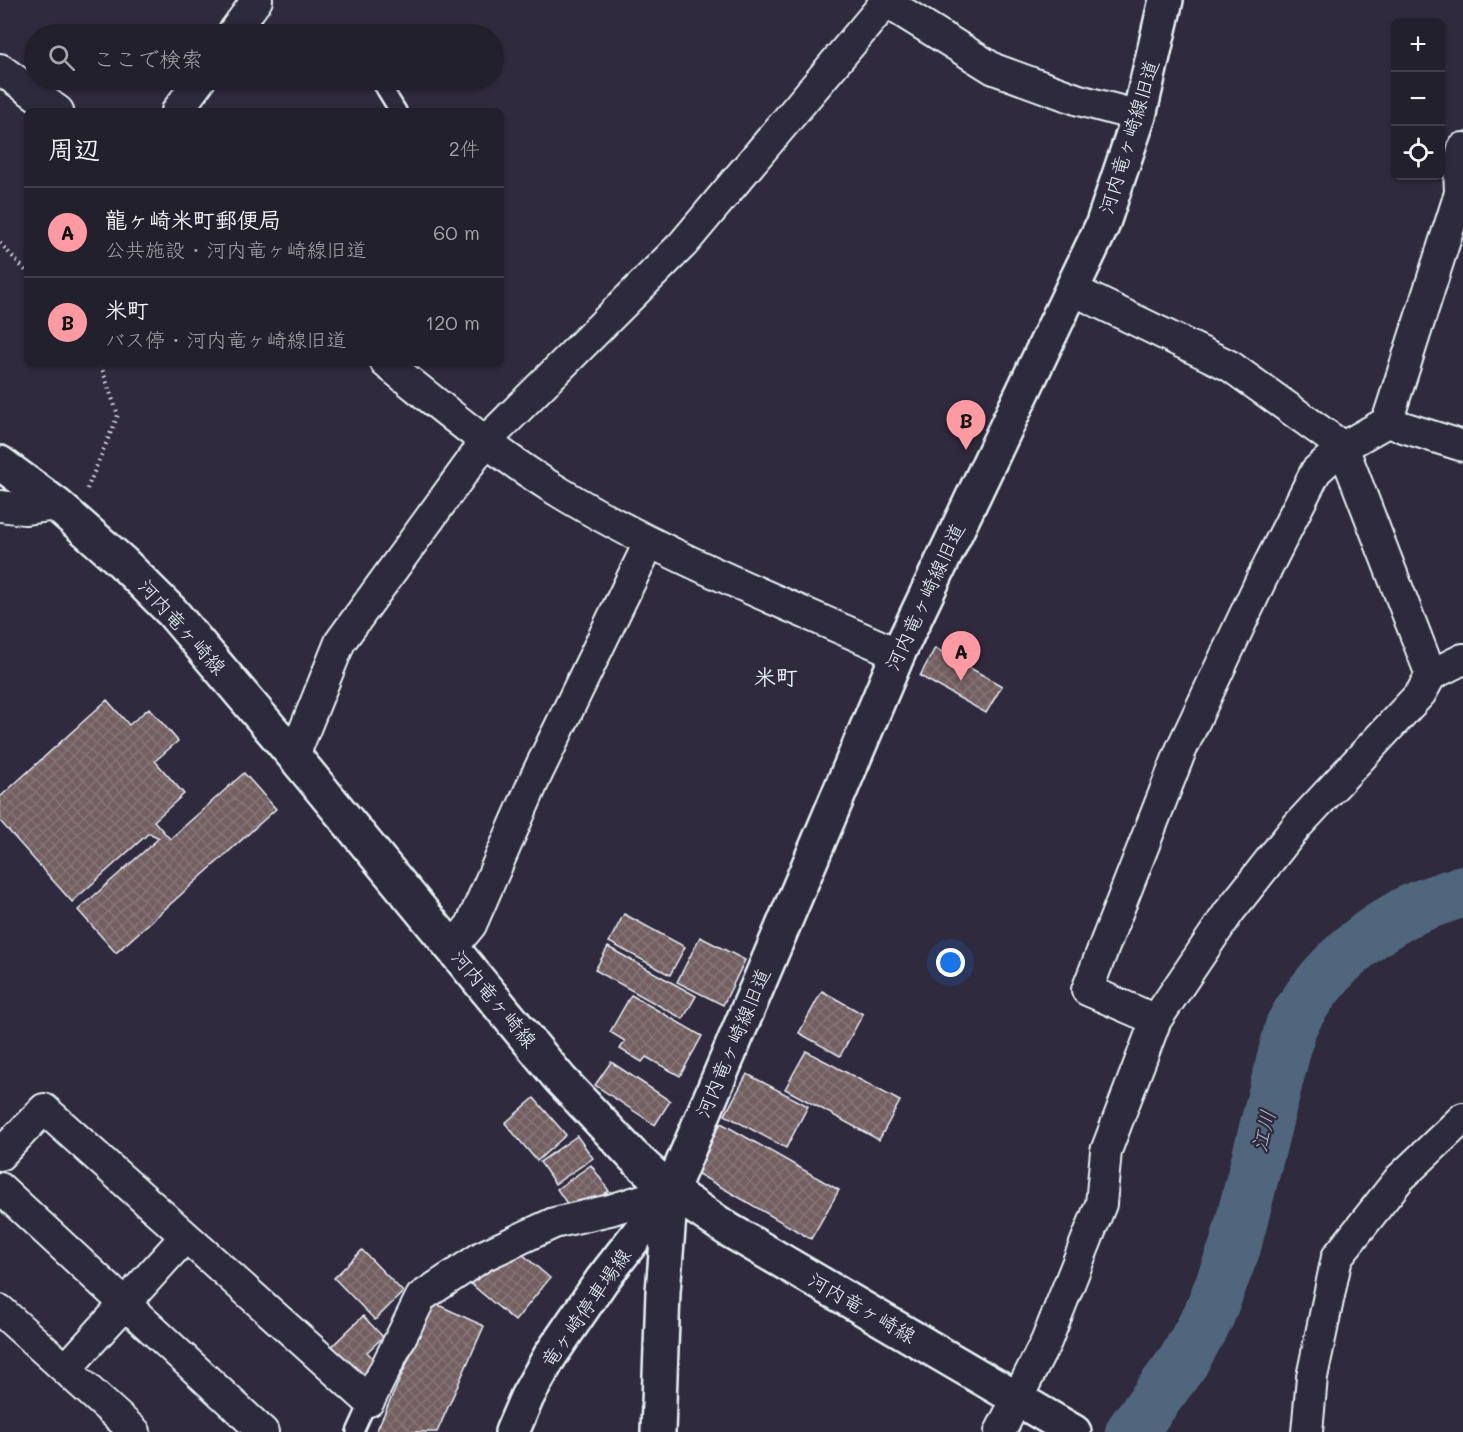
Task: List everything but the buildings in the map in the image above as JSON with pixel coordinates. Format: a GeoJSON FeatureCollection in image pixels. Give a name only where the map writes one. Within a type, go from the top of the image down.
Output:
{"type":"FeatureCollection","features":[{"type":"Feature","properties":{"kind":"main road","name":"河内竜ヶ崎線旧道"},"geometry":{"type":"LineString","coordinates":[[671,1191],[898,654],[1102,226],[1139,116],[1166,0]]}},
{"type":"Feature","properties":{"kind":"main road","name":"河内竜ヶ崎線"},"geometry":{"type":"LineString","coordinates":[[0,463],[65,512],[122,562],[172,612],[592,1115],[671,1191],[729,1230],[1074,1432]]}},
{"type":"Feature","properties":{"kind":"main road","name":"竜ヶ崎停車場線"},"geometry":{"type":"LineString","coordinates":[[512,1432],[527,1397],[550,1356],[602,1280],[671,1191]]}},
{"type":"Feature","properties":{"kind":"main road"},"geometry":{"type":"LineString","coordinates":[[658,1432],[663,1292],[671,1191]]}},
{"type":"Feature","properties":{"kind":"street"},"geometry":{"type":"LineString","coordinates":[[294,756],[340,642],[486,441],[683,244],[884,2],[994,69],[1079,100],[1139,116]]}},
{"type":"Feature","properties":{"kind":"street"},"geometry":{"type":"LineString","coordinates":[[0,69],[24,86]]}},
{"type":"Feature","properties":{"kind":"street"},"geometry":{"type":"LineString","coordinates":[[29,90],[54,108]]}},
{"type":"Feature","properties":{"kind":"street"},"geometry":{"type":"LineString","coordinates":[[179,108],[193,90]]}},
{"type":"Feature","properties":{"kind":"street"},"geometry":{"type":"LineString","coordinates":[[1156,1020],[1086,990],[1181,750],[1262,578],[1316,471],[1343,447],[1387,422],[1461,194],[1459,166],[1463,147]]}},
{"type":"Feature","properties":{"kind":"street"},"geometry":{"type":"LineString","coordinates":[[1071,289],[1230,366],[1343,447],[1431,675]]}},
{"type":"Feature","properties":{"kind":"street"},"geometry":{"type":"LineString","coordinates":[[390,366],[486,441],[560,492],[649,543],[898,654]]}},
{"type":"Feature","properties":{"kind":"street"},"geometry":{"type":"LineString","coordinates":[[1387,422],[1463,446]]}},
{"type":"Feature","properties":{"kind":"street"},"geometry":{"type":"LineString","coordinates":[[0,506],[65,512]]}},
{"type":"Feature","properties":{"kind":"street"},"geometry":{"type":"LineString","coordinates":[[452,948],[471,925],[536,776],[649,543]]}},
{"type":"Feature","properties":{"kind":"street"},"geometry":{"type":"LineString","coordinates":[[1000,1432],[1046,1342],[1101,1204],[1106,1151],[1156,1020],[1229,912],[1297,826],[1421,693],[1431,675],[1463,659]]}},
{"type":"Feature","properties":{"kind":"street"},"geometry":{"type":"LineString","coordinates":[[0,1155],[44,1109],[369,1401],[421,1297],[483,1256],[554,1223],[610,1210],[671,1191]]}},
{"type":"Feature","properties":{"kind":"street"},"geometry":{"type":"LineString","coordinates":[[1307,1432],[1312,1377],[1338,1257],[1400,1178],[1463,1118]]}},
{"type":"Feature","properties":{"kind":"street"},"geometry":{"type":"LineString","coordinates":[[0,1188],[263,1432]]}},
{"type":"Feature","properties":{"kind":"street"},"geometry":{"type":"LineString","coordinates":[[66,1369],[185,1237]]}},
{"type":"Feature","properties":{"kind":"street"},"geometry":{"type":"LineString","coordinates":[[0,1310],[135,1432]]}},
{"type":"Feature","properties":{"kind":"lane"},"geometry":{"type":"LineString","coordinates":[[385,90],[396,108]]}},
{"type":"Feature","properties":{"kind":"lane"},"geometry":{"type":"LineString","coordinates":[[355,1432],[369,1401]]}},
{"type":"Feature","properties":{"kind":"path"},"geometry":{"type":"LineString","coordinates":[[0,243],[24,269]]}},
{"type":"Feature","properties":{"kind":"path"},"geometry":{"type":"LineString","coordinates":[[65,512],[118,415],[101,366]]}},
{"type":"Feature","properties":{"kind":"waterway","name":"江川"},"geometry":{"type":"LineString","coordinates":[[1131,1432],[1183,1362],[1209,1315],[1235,1247],[1291,1026],[1301,1009],[1325,977],[1369,936],[1410,910],[1463,891]]}},
{"type":"Feature","properties":{"kind":"place","name":"米町"},"geometry":{"type":"Point","coordinates":[966,450]}},
{"type":"Feature","properties":{"kind":"place","name":"龍ヶ崎米町郵便局"},"geometry":{"type":"Point","coordinates":[961,681]}},
{"type":"Feature","properties":{"kind":"district","name":"米町"},"geometry":{"type":"Point","coordinates":[776,677]}}]}
